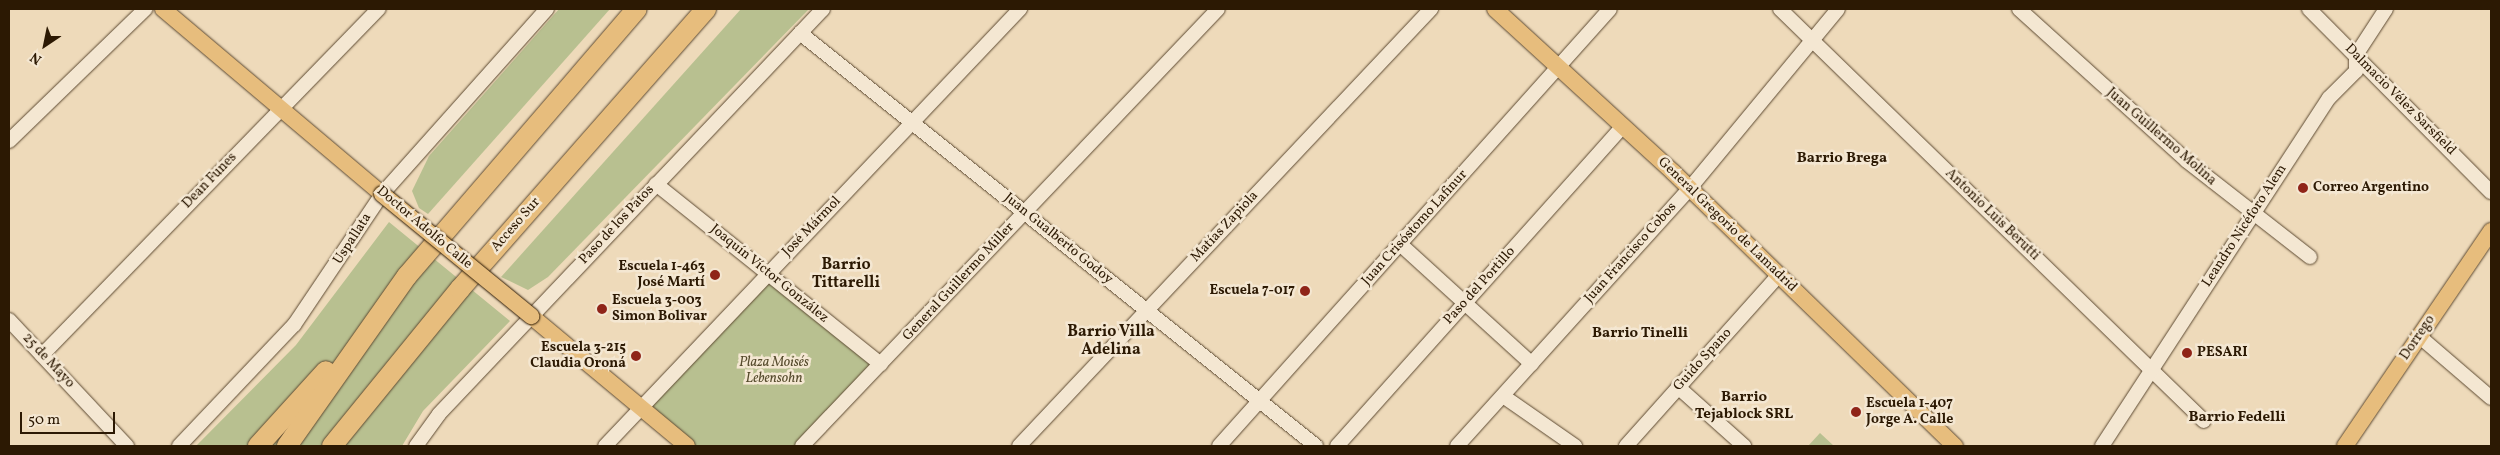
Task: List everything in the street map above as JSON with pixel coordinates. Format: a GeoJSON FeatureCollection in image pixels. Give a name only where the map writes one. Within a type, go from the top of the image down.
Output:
{"type":"FeatureCollection","features":[{"type":"Feature","properties":{"kind":"highway"},"geometry":{"type":"LineString","coordinates":[[286,446],[364,332],[406,276],[637,9]]}},
{"type":"Feature","properties":{"kind":"highway","name":"Acceso Sur"},"geometry":{"type":"LineString","coordinates":[[332,446],[384,386],[460,289],[706,9]]}},
{"type":"Feature","properties":{"kind":"highway"},"geometry":{"type":"LineString","coordinates":[[654,67],[720,9]]}},
{"type":"Feature","properties":{"kind":"highway"},"geometry":{"type":"LineString","coordinates":[[258,446],[364,332]]}},
{"type":"Feature","properties":{"kind":"highway"},"geometry":{"type":"LineString","coordinates":[[348,446],[384,386]]}},
{"type":"Feature","properties":{"kind":"main road","name":"Doctor Adolfo Calle"},"geometry":{"type":"LineString","coordinates":[[163,9],[382,194],[687,446]]}},
{"type":"Feature","properties":{"kind":"main road","name":"General Gregorio de Lamadrid"},"geometry":{"type":"LineString","coordinates":[[1495,9],[1690,188],[1955,446]]}},
{"type":"Feature","properties":{"kind":"main road","name":"Dorrego"},"geometry":{"type":"LineString","coordinates":[[2345,446],[2491,230]]}},
{"type":"Feature","properties":{"kind":"street"},"geometry":{"type":"LineString","coordinates":[[9,141],[145,9]]}},
{"type":"Feature","properties":{"kind":"street","name":"Dean Funes"},"geometry":{"type":"LineString","coordinates":[[42,355],[281,107],[379,9]]}},
{"type":"Feature","properties":{"kind":"street","name":"Uspallata"},"geometry":{"type":"LineString","coordinates":[[179,446],[294,325],[382,194],[547,9]]}},
{"type":"Feature","properties":{"kind":"street","name":"Paso de los Patos"},"geometry":{"type":"LineString","coordinates":[[416,446],[439,414],[823,9]]}},
{"type":"Feature","properties":{"kind":"street","name":"José Mármol"},"geometry":{"type":"LineString","coordinates":[[604,446],[1020,9]]}},
{"type":"Feature","properties":{"kind":"street","name":"General Guillermo Miller"},"geometry":{"type":"LineString","coordinates":[[802,446],[1218,9]]}},
{"type":"Feature","properties":{"kind":"street","name":"Matías Zapiola"},"geometry":{"type":"LineString","coordinates":[[1019,446],[1431,9]]}},
{"type":"Feature","properties":{"kind":"street","name":"Juan Crisóstomo Lafinur"},"geometry":{"type":"LineString","coordinates":[[1219,446],[1610,9]]}},
{"type":"Feature","properties":{"kind":"street","name":"Antonio Luis Berutti"},"geometry":{"type":"LineString","coordinates":[[1780,9],[2204,421]]}},
{"type":"Feature","properties":{"kind":"street","name":"Juan Francisco Cobos"},"geometry":{"type":"LineString","coordinates":[[1458,446],[1690,188],[1838,9]]}},
{"type":"Feature","properties":{"kind":"street","name":"Juan Guillermo Molina"},"geometry":{"type":"LineString","coordinates":[[2018,9],[2129,111],[2253,214],[2310,257]]}},
{"type":"Feature","properties":{"kind":"street","name":"Dalmacio Vélez Sarsfield"},"geometry":{"type":"LineString","coordinates":[[2309,9],[2491,192]]}},
{"type":"Feature","properties":{"kind":"street","name":"Leandro Nicéforo Alem"},"geometry":{"type":"LineString","coordinates":[[2102,446],[2329,98],[2356,71],[2356,55],[2386,9]]}},
{"type":"Feature","properties":{"kind":"street","name":"Juan Gualberto Godoy"},"geometry":{"type":"LineString","coordinates":[[800,33],[1316,446]]}},
{"type":"Feature","properties":{"kind":"street","name":"Paso del Portillo"},"geometry":{"type":"LineString","coordinates":[[1337,446],[1623,126]]}},
{"type":"Feature","properties":{"kind":"street","name":"Joaquín Víctor González"},"geometry":{"type":"LineString","coordinates":[[656,184],[881,364]]}},
{"type":"Feature","properties":{"kind":"street"},"geometry":{"type":"LineString","coordinates":[[1400,244],[1532,364]]}},
{"type":"Feature","properties":{"kind":"street","name":"Guido Spano"},"geometry":{"type":"LineString","coordinates":[[1626,446],[1779,274]]}},
{"type":"Feature","properties":{"kind":"street","name":"25 de Mayo"},"geometry":{"type":"LineString","coordinates":[[9,320],[127,446]]}},
{"type":"Feature","properties":{"kind":"street"},"geometry":{"type":"LineString","coordinates":[[2419,336],[2491,398]]}},
{"type":"Feature","properties":{"kind":"street"},"geometry":{"type":"LineString","coordinates":[[1678,388],[1744,446]]}},
{"type":"Feature","properties":{"kind":"street"},"geometry":{"type":"LineString","coordinates":[[1503,396],[1575,446]]}},
{"type":"Feature","properties":{"kind":"green space"},"geometry":{"type":"Polygon","coordinates":[[[559,9],[610,9],[428,214],[419,208],[412,191],[429,156],[559,9]]]}},
{"type":"Feature","properties":{"kind":"green space"},"geometry":{"type":"Polygon","coordinates":[[[741,9],[809,9],[548,277],[528,290],[501,277],[741,9]]]}},
{"type":"Feature","properties":{"kind":"green space"},"geometry":{"type":"Polygon","coordinates":[[[389,222],[510,321],[423,411],[402,446],[196,446],[296,345],[389,222]]]}},
{"type":"Feature","properties":{"kind":"green space","name":"Plaza Moisés Lebensohn"},"geometry":{"type":"Polygon","coordinates":[[[768,275],[878,364],[800,446],[689,446],[643,408],[768,275]]]}},
{"type":"Feature","properties":{"kind":"green space"},"geometry":{"type":"Polygon","coordinates":[[[1820,433],[1834,446],[1808,446],[1820,433]]]}},
{"type":"Feature","properties":{"kind":"place","name":"Correo Argentino"},"geometry":{"type":"Point","coordinates":[2303,188]}},
{"type":"Feature","properties":{"kind":"place","name":"Escuela 1-463 José Martí"},"geometry":{"type":"Point","coordinates":[715,275]}},
{"type":"Feature","properties":{"kind":"place","name":"Escuela 7-017"},"geometry":{"type":"Point","coordinates":[1305,291]}},
{"type":"Feature","properties":{"kind":"place","name":"Escuela 3-003 Simon Bolivar"},"geometry":{"type":"Point","coordinates":[602,309]}},
{"type":"Feature","properties":{"kind":"place","name":"PESARI"},"geometry":{"type":"Point","coordinates":[2187,353]}},
{"type":"Feature","properties":{"kind":"place","name":"Escuela 3-215 Claudia Oroná"},"geometry":{"type":"Point","coordinates":[636,356]}},
{"type":"Feature","properties":{"kind":"place","name":"Escuela 1-407 Jorge A. Calle"},"geometry":{"type":"Point","coordinates":[1856,412]}},
{"type":"Feature","properties":{"kind":"district","name":"Barrio Brega"},"geometry":{"type":"Point","coordinates":[1842,159]}},
{"type":"Feature","properties":{"kind":"district","name":"Barrio Tittarelli"},"geometry":{"type":"Point","coordinates":[846,274]}},
{"type":"Feature","properties":{"kind":"district","name":"Barrio Tinelli"},"geometry":{"type":"Point","coordinates":[1640,334]}},
{"type":"Feature","properties":{"kind":"district","name":"Barrio Villa Adelina"},"geometry":{"type":"Point","coordinates":[1111,341]}},
{"type":"Feature","properties":{"kind":"district","name":"Barrio Tejablock SRL"},"geometry":{"type":"Point","coordinates":[1744,406]}},
{"type":"Feature","properties":{"kind":"district","name":"Barrio Fedelli"},"geometry":{"type":"Point","coordinates":[2237,418]}}]}
